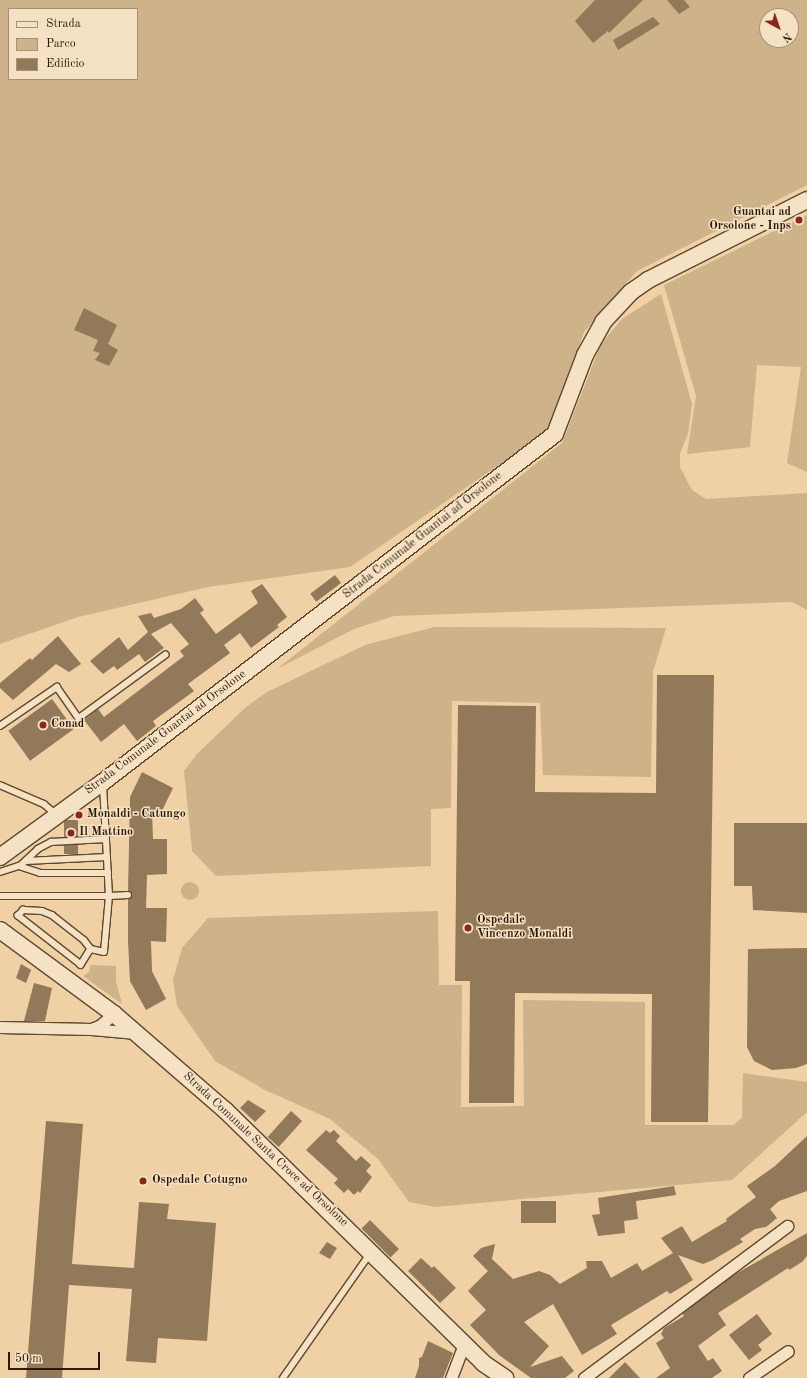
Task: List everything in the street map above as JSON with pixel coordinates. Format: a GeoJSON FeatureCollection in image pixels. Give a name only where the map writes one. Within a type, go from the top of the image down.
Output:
{"type":"FeatureCollection","features":[{"type":"Feature","properties":{"kind":"street","name":"Strada Comunale Guantai ad Orsolone"},"geometry":{"type":"LineString","coordinates":[[1,858],[103,782],[555,434],[586,355],[603,322],[631,292],[648,280],[807,200]]}},
{"type":"Feature","properties":{"kind":"street","name":"Strada Comunale Santa Croce ad Orsolone"},"geometry":{"type":"LineString","coordinates":[[0,924],[6,933],[137,1033],[225,1110],[372,1251],[483,1363],[505,1378]]}},
{"type":"Feature","properties":{"kind":"street"},"geometry":{"type":"LineString","coordinates":[[91,1029],[99,1026],[114,1014]]}},
{"type":"Feature","properties":{"kind":"street"},"geometry":{"type":"LineString","coordinates":[[0,1027],[91,1029],[137,1033]]}},
{"type":"Feature","properties":{"kind":"street"},"geometry":{"type":"LineString","coordinates":[[584,1378],[787,1226]]}},
{"type":"Feature","properties":{"kind":"street"},"geometry":{"type":"LineString","coordinates":[[451,1378],[464,1344]]}},
{"type":"Feature","properties":{"kind":"street"},"geometry":{"type":"LineString","coordinates":[[749,1378],[788,1351]]}},
{"type":"Feature","properties":{"kind":"lane"},"geometry":{"type":"LineString","coordinates":[[0,726],[57,688],[79,718],[165,655]]}},
{"type":"Feature","properties":{"kind":"lane"},"geometry":{"type":"LineString","coordinates":[[91,949],[81,965],[18,916],[23,910],[42,911],[52,915],[84,940],[91,949],[104,952],[109,896],[103,782]]}},
{"type":"Feature","properties":{"kind":"lane"},"geometry":{"type":"LineString","coordinates":[[0,785],[44,804],[58,815]]}},
{"type":"Feature","properties":{"kind":"lane"},"geometry":{"type":"LineString","coordinates":[[0,872],[19,866],[38,849],[51,842],[106,839]]}},
{"type":"Feature","properties":{"kind":"lane"},"geometry":{"type":"LineString","coordinates":[[26,861],[107,857]]}},
{"type":"Feature","properties":{"kind":"lane"},"geometry":{"type":"LineString","coordinates":[[19,866],[40,873],[108,873]]}},
{"type":"Feature","properties":{"kind":"lane"},"geometry":{"type":"LineString","coordinates":[[0,896],[128,895]]}},
{"type":"Feature","properties":{"kind":"lane"},"geometry":{"type":"LineString","coordinates":[[283,1378],[372,1251]]}},
{"type":"Feature","properties":{"kind":"green space"},"geometry":{"type":"Polygon","coordinates":[[[0,0],[807,0],[807,185],[637,271],[584,332],[550,430],[350,567],[208,587],[78,617],[0,644],[0,0]]]}},
{"type":"Feature","properties":{"kind":"green space"},"geometry":{"type":"Polygon","coordinates":[[[807,215],[807,472],[787,463],[801,367],[757,365],[750,447],[687,454],[696,396],[664,285],[807,215]]]}},
{"type":"Feature","properties":{"kind":"green space"},"geometry":{"type":"Polygon","coordinates":[[[661,294],[692,404],[688,434],[680,453],[680,467],[692,490],[706,499],[807,493],[807,610],[792,602],[394,616],[354,629],[277,669],[562,443],[601,344],[622,319],[661,294]]]}},
{"type":"Feature","properties":{"kind":"green space"},"geometry":{"type":"Polygon","coordinates":[[[434,627],[666,628],[653,672],[651,777],[543,775],[540,703],[452,701],[451,808],[431,809],[431,866],[216,876],[192,851],[184,771],[197,754],[246,707],[267,692],[365,645],[434,627]]]}},
{"type":"Feature","properties":{"kind":"green space"},"geometry":{"type":"Polygon","coordinates":[[[190,882],[196,885],[199,891],[196,897],[190,900],[184,897],[181,891],[184,885],[190,882]]]}},
{"type":"Feature","properties":{"kind":"green space"},"geometry":{"type":"Polygon","coordinates":[[[438,911],[439,985],[462,985],[461,1107],[524,1106],[523,1000],[645,1002],[645,1125],[733,1125],[742,1118],[743,1073],[807,1082],[807,1112],[732,1180],[435,1207],[409,1202],[378,1159],[330,1119],[265,1090],[215,1061],[177,1006],[173,980],[182,948],[208,918],[438,911]]]}},
{"type":"Feature","properties":{"kind":"green space"},"geometry":{"type":"Polygon","coordinates":[[[91,965],[116,966],[116,982],[122,1004],[83,976],[89,972],[91,965]]]}},
{"type":"Feature","properties":{"kind":"building"},"geometry":{"type":"Polygon","coordinates":[[[595,0],[643,0],[609,33],[608,31],[593,43],[575,21],[595,0]]]}},
{"type":"Feature","properties":{"kind":"building"},"geometry":{"type":"Polygon","coordinates":[[[667,0],[684,0],[690,7],[679,14],[667,0]]]}},
{"type":"Feature","properties":{"kind":"building"},"geometry":{"type":"Polygon","coordinates":[[[653,17],[660,24],[618,50],[613,40],[653,17]]]}},
{"type":"Feature","properties":{"kind":"building"},"geometry":{"type":"Polygon","coordinates":[[[84,308],[117,325],[108,344],[118,350],[109,366],[95,360],[100,353],[93,351],[98,340],[74,330],[84,308]]]}},
{"type":"Feature","properties":{"kind":"building"},"geometry":{"type":"Polygon","coordinates":[[[335,575],[341,583],[316,602],[310,594],[335,575]]]}},
{"type":"Feature","properties":{"kind":"building"},"geometry":{"type":"Polygon","coordinates":[[[262,584],[287,617],[277,625],[279,627],[251,648],[240,633],[224,645],[230,653],[188,684],[194,691],[153,721],[156,726],[137,741],[124,724],[101,742],[84,720],[98,709],[104,717],[184,656],[180,651],[189,644],[171,623],[151,634],[164,648],[145,662],[139,654],[117,670],[114,666],[103,674],[90,661],[119,637],[128,650],[148,632],[138,616],[151,613],[154,618],[181,609],[195,598],[204,610],[200,613],[216,634],[258,603],[251,591],[262,584]]]}},
{"type":"Feature","properties":{"kind":"building"},"geometry":{"type":"Polygon","coordinates":[[[58,636],[81,664],[69,672],[56,664],[13,700],[0,688],[0,683],[30,658],[32,660],[58,636]]]}},
{"type":"Feature","properties":{"kind":"building"},"geometry":{"type":"Polygon","coordinates":[[[657,675],[714,675],[708,1122],[651,1122],[652,994],[515,993],[514,1103],[469,1103],[470,981],[455,981],[458,705],[536,706],[535,792],[656,793],[657,675]]]}},
{"type":"Feature","properties":{"kind":"building"},"geometry":{"type":"Polygon","coordinates":[[[52,699],[74,729],[30,761],[8,731],[52,699]]]}},
{"type":"Feature","properties":{"kind":"building"},"geometry":{"type":"Polygon","coordinates":[[[142,772],[173,788],[159,817],[152,813],[153,839],[167,839],[167,874],[147,875],[146,908],[167,908],[166,942],[151,941],[152,971],[166,999],[146,1010],[130,981],[128,941],[128,899],[132,895],[128,891],[130,797],[142,772]]]}},
{"type":"Feature","properties":{"kind":"building"},"geometry":{"type":"Polygon","coordinates":[[[67,820],[78,820],[78,836],[64,837],[64,822],[67,820]]]}},
{"type":"Feature","properties":{"kind":"building"},"geometry":{"type":"Polygon","coordinates":[[[734,823],[807,823],[807,913],[753,910],[752,886],[734,886],[734,823]]]}},
{"type":"Feature","properties":{"kind":"building"},"geometry":{"type":"Polygon","coordinates":[[[64,845],[78,845],[78,854],[64,854],[64,845]]]}},
{"type":"Feature","properties":{"kind":"building"},"geometry":{"type":"Polygon","coordinates":[[[807,948],[807,1064],[796,1068],[772,1070],[754,1061],[747,1047],[748,949],[807,948]]]}},
{"type":"Feature","properties":{"kind":"building"},"geometry":{"type":"Polygon","coordinates":[[[21,964],[31,970],[26,983],[16,978],[21,964]]]}},
{"type":"Feature","properties":{"kind":"building"},"geometry":{"type":"Polygon","coordinates":[[[34,983],[52,988],[45,1021],[24,1021],[34,983]]]}},
{"type":"Feature","properties":{"kind":"building"},"geometry":{"type":"Polygon","coordinates":[[[248,1100],[266,1111],[255,1122],[240,1108],[248,1100]]]}},
{"type":"Feature","properties":{"kind":"building"},"geometry":{"type":"Polygon","coordinates":[[[291,1111],[302,1121],[279,1147],[268,1137],[291,1111]]]}},
{"type":"Feature","properties":{"kind":"building"},"geometry":{"type":"Polygon","coordinates":[[[46,1121],[83,1124],[72,1264],[134,1268],[139,1202],[169,1204],[167,1219],[216,1223],[207,1341],[158,1338],[156,1363],[126,1361],[132,1289],[69,1285],[62,1378],[26,1378],[46,1121]]]}},
{"type":"Feature","properties":{"kind":"building"},"geometry":{"type":"Polygon","coordinates":[[[326,1130],[330,1133],[334,1130],[340,1136],[336,1141],[356,1161],[361,1156],[371,1165],[366,1171],[372,1177],[360,1193],[358,1191],[354,1195],[348,1189],[344,1193],[334,1183],[338,1179],[306,1150],[326,1130]]]}},
{"type":"Feature","properties":{"kind":"building"},"geometry":{"type":"Polygon","coordinates":[[[807,1136],[807,1191],[779,1201],[770,1209],[777,1218],[766,1227],[755,1229],[740,1239],[743,1242],[713,1260],[703,1264],[678,1255],[693,1280],[670,1294],[667,1291],[611,1325],[617,1334],[582,1355],[553,1304],[524,1322],[549,1346],[530,1367],[562,1356],[574,1371],[565,1378],[531,1378],[499,1355],[470,1325],[486,1310],[468,1291],[488,1271],[473,1256],[481,1248],[495,1244],[492,1259],[513,1279],[539,1271],[550,1275],[560,1284],[587,1268],[586,1261],[602,1261],[611,1278],[637,1263],[642,1271],[673,1253],[661,1238],[682,1226],[692,1242],[727,1221],[726,1219],[756,1197],[747,1186],[775,1166],[807,1136]]]}},
{"type":"Feature","properties":{"kind":"building"},"geometry":{"type":"Polygon","coordinates":[[[674,1186],[676,1195],[636,1201],[638,1219],[624,1221],[625,1233],[598,1236],[592,1215],[600,1214],[598,1198],[674,1186]]]}},
{"type":"Feature","properties":{"kind":"building"},"geometry":{"type":"Polygon","coordinates":[[[521,1201],[556,1201],[556,1223],[521,1223],[521,1201]]]}},
{"type":"Feature","properties":{"kind":"building"},"geometry":{"type":"Polygon","coordinates":[[[370,1220],[399,1249],[391,1257],[362,1228],[370,1220]]]}},
{"type":"Feature","properties":{"kind":"building"},"geometry":{"type":"Polygon","coordinates":[[[807,1233],[807,1256],[802,1262],[789,1270],[788,1268],[718,1313],[726,1325],[698,1346],[708,1361],[713,1358],[722,1371],[712,1378],[656,1378],[670,1368],[656,1343],[664,1338],[661,1334],[664,1328],[684,1316],[682,1313],[732,1276],[807,1233]]]}},
{"type":"Feature","properties":{"kind":"building"},"geometry":{"type":"Polygon","coordinates":[[[327,1242],[337,1248],[330,1259],[319,1253],[327,1242]]]}},
{"type":"Feature","properties":{"kind":"building"},"geometry":{"type":"Polygon","coordinates":[[[421,1258],[432,1268],[434,1266],[456,1288],[440,1303],[408,1271],[421,1258]]]}},
{"type":"Feature","properties":{"kind":"building"},"geometry":{"type":"Polygon","coordinates":[[[757,1314],[772,1334],[758,1345],[762,1350],[749,1360],[729,1335],[757,1314]]]}},
{"type":"Feature","properties":{"kind":"building"},"geometry":{"type":"Polygon","coordinates":[[[428,1341],[453,1353],[443,1378],[415,1378],[419,1366],[419,1358],[422,1357],[428,1341]]]}},
{"type":"Feature","properties":{"kind":"building"},"geometry":{"type":"Polygon","coordinates":[[[625,1362],[640,1378],[609,1378],[625,1362]]]}},
{"type":"Feature","properties":{"kind":"place","name":"Guantai ad Orsolone - Inps"},"geometry":{"type":"Point","coordinates":[799,220]}},
{"type":"Feature","properties":{"kind":"place","name":"Conad"},"geometry":{"type":"Point","coordinates":[43,725]}},
{"type":"Feature","properties":{"kind":"place","name":"Monaldi - Catungo"},"geometry":{"type":"Point","coordinates":[79,815]}},
{"type":"Feature","properties":{"kind":"place","name":"Il Mattino"},"geometry":{"type":"Point","coordinates":[71,833]}},
{"type":"Feature","properties":{"kind":"place","name":"Ospedale Vincenzo Monaldi"},"geometry":{"type":"Point","coordinates":[468,928]}},
{"type":"Feature","properties":{"kind":"place","name":"Ospedale Cotugno"},"geometry":{"type":"Point","coordinates":[143,1181]}}]}
